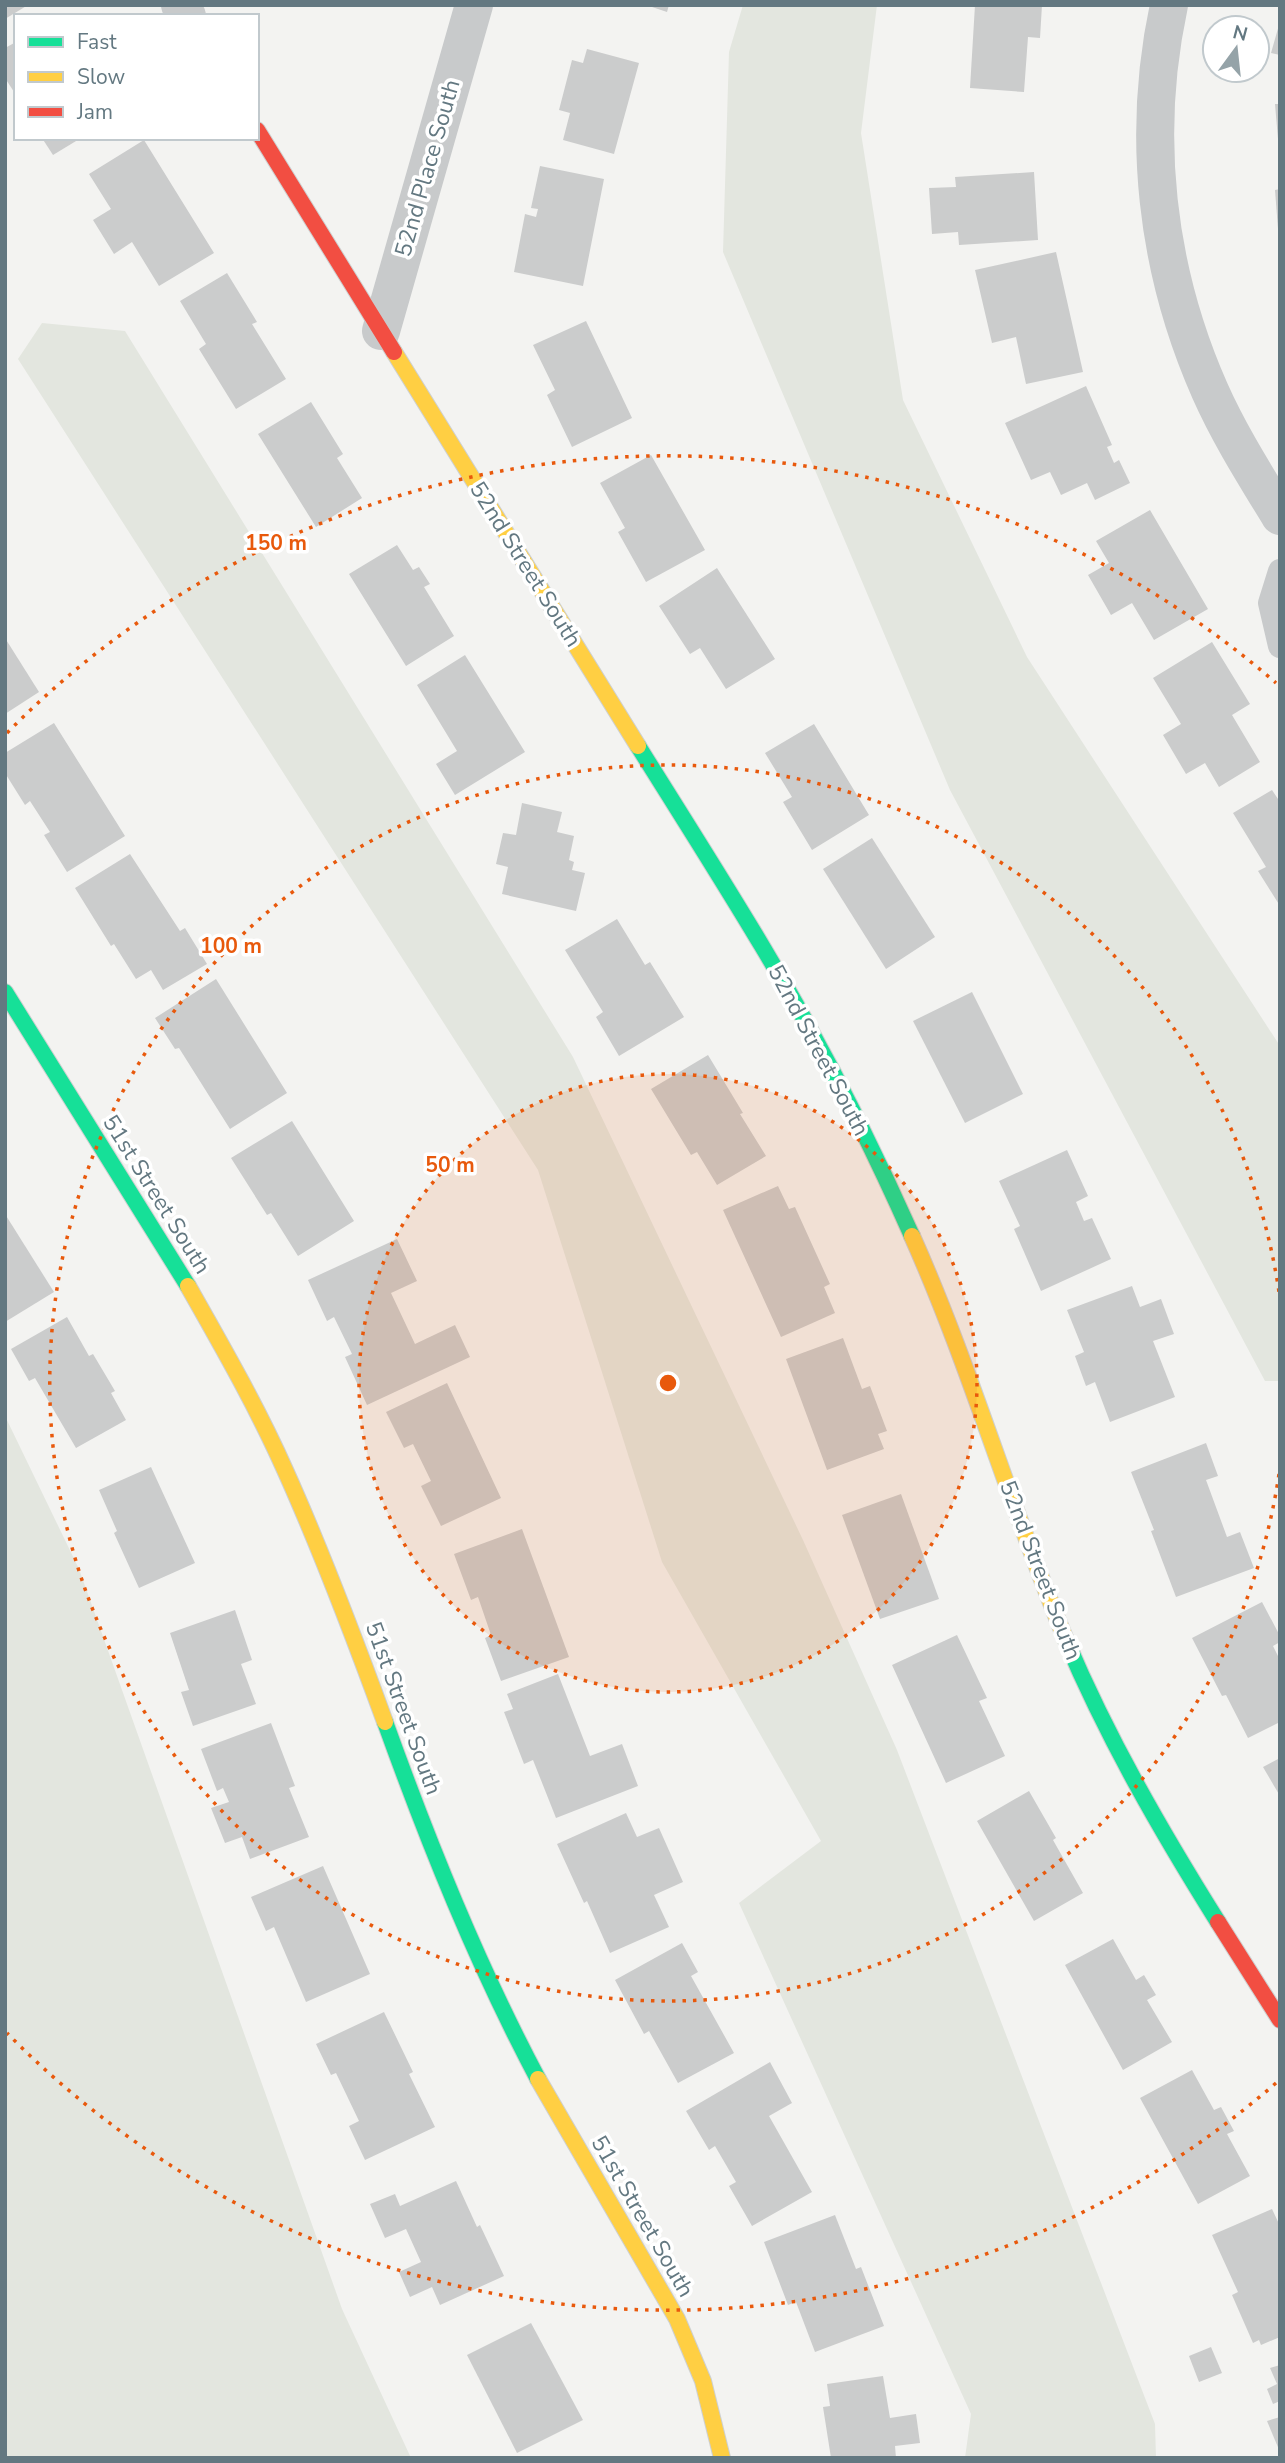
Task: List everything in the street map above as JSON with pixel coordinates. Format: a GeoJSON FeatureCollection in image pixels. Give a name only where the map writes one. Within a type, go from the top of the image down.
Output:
{"type":"FeatureCollection","features":[{"type":"Feature","properties":{"kind":"street","name":"52nd Place South"},"geometry":{"type":"LineString","coordinates":[[381,331],[474,5]]}},
{"type":"Feature","properties":{"kind":"street"},"geometry":{"type":"LineString","coordinates":[[1169,5],[1159,61],[1154,115],[1161,229],[1172,285],[1189,340],[1210,392],[1236,443],[1280,516]]}},
{"type":"Feature","properties":{"kind":"street","name":"52nd Street South"},"geometry":{"type":"LineString","coordinates":[[259,133],[763,947],[814,1036],[905,1219],[946,1313],[1027,1541],[1093,1700],[1172,1846],[1280,2020]]}},
{"type":"Feature","properties":{"kind":"street","name":"51st Street South"},"geometry":{"type":"LineString","coordinates":[[5,992],[214,1329],[251,1398],[313,1532],[455,1908],[535,2073],[676,2318],[698,2369],[715,2422],[722,2458]]}},
{"type":"Feature","properties":{"kind":"lane"},"geometry":{"type":"LineString","coordinates":[[1280,571],[1270,603],[1280,646]]}},
{"type":"Feature","properties":{"kind":"shaded area"},"geometry":{"type":"Polygon","coordinates":[[[743,5],[877,5],[861,133],[903,400],[1027,657],[1280,1046],[1280,1381],[1265,1381],[950,790],[723,252],[729,52],[743,5]]]}},
{"type":"Feature","properties":{"kind":"shaded area"},"geometry":{"type":"Polygon","coordinates":[[[42,323],[125,331],[573,1057],[803,1540],[897,1750],[1155,2424],[1156,2458],[965,2458],[971,2414],[739,1903],[821,1841],[662,1562],[538,1170],[18,359],[42,323]]]}},
{"type":"Feature","properties":{"kind":"shaded area"},"geometry":{"type":"Polygon","coordinates":[[[5,1416],[79,1569],[342,2309],[411,2458],[5,2458],[5,1416]]]}},
{"type":"Feature","properties":{"kind":"building"},"geometry":{"type":"Polygon","coordinates":[[[5,5],[28,5],[5,19],[5,5]]]}},
{"type":"Feature","properties":{"kind":"building"},"geometry":{"type":"Polygon","coordinates":[[[646,5],[669,5],[667,12],[646,5]]]}},
{"type":"Feature","properties":{"kind":"building"},"geometry":{"type":"Polygon","coordinates":[[[975,5],[1042,5],[1040,38],[1028,37],[1024,92],[970,88],[975,5]]]}},
{"type":"Feature","properties":{"kind":"building"},"geometry":{"type":"Polygon","coordinates":[[[1279,25],[1280,25],[1280,55],[1271,53],[1279,25]]]}},
{"type":"Feature","properties":{"kind":"building"},"geometry":{"type":"Polygon","coordinates":[[[14,43],[14,92],[5,78],[5,48],[14,43]]]}},
{"type":"Feature","properties":{"kind":"building"},"geometry":{"type":"Polygon","coordinates":[[[587,49],[639,63],[614,154],[563,140],[570,113],[559,110],[572,60],[583,63],[587,49]]]}},
{"type":"Feature","properties":{"kind":"building"},"geometry":{"type":"Polygon","coordinates":[[[1275,104],[1280,104],[1280,139],[1278,139],[1275,104]]]}},
{"type":"Feature","properties":{"kind":"building"},"geometry":{"type":"Polygon","coordinates":[[[43,140],[78,140],[53,155],[43,140]]]}},
{"type":"Feature","properties":{"kind":"building"},"geometry":{"type":"Polygon","coordinates":[[[144,140],[214,253],[159,286],[132,242],[114,254],[93,220],[111,209],[89,174],[144,140]]]}},
{"type":"Feature","properties":{"kind":"building"},"geometry":{"type":"Polygon","coordinates":[[[540,166],[604,179],[583,286],[514,272],[525,214],[536,217],[538,209],[531,208],[540,166]]]}},
{"type":"Feature","properties":{"kind":"building"},"geometry":{"type":"Polygon","coordinates":[[[1034,172],[1038,240],[959,245],[958,232],[932,234],[929,188],[956,187],[955,177],[1034,172]]]}},
{"type":"Feature","properties":{"kind":"building"},"geometry":{"type":"Polygon","coordinates":[[[1280,189],[1280,229],[1278,229],[1275,190],[1280,189]]]}},
{"type":"Feature","properties":{"kind":"building"},"geometry":{"type":"Polygon","coordinates":[[[1056,252],[1083,372],[1026,384],[1016,337],[992,343],[975,270],[1056,252]]]}},
{"type":"Feature","properties":{"kind":"building"},"geometry":{"type":"Polygon","coordinates":[[[227,273],[257,322],[252,324],[286,379],[236,409],[199,349],[206,344],[180,301],[227,273]]]}},
{"type":"Feature","properties":{"kind":"building"},"geometry":{"type":"Polygon","coordinates":[[[586,321],[632,418],[572,447],[547,395],[555,390],[533,345],[586,321]]]}},
{"type":"Feature","properties":{"kind":"building"},"geometry":{"type":"Polygon","coordinates":[[[1086,386],[1112,445],[1107,447],[1114,463],[1119,460],[1130,483],[1095,500],[1087,483],[1061,495],[1050,472],[1031,480],[1005,423],[1086,386]]]}},
{"type":"Feature","properties":{"kind":"building"},"geometry":{"type":"Polygon","coordinates":[[[311,402],[343,454],[337,458],[362,498],[316,527],[258,434],[311,402]]]}},
{"type":"Feature","properties":{"kind":"building"},"geometry":{"type":"Polygon","coordinates":[[[651,455],[705,550],[646,582],[618,532],[625,528],[600,483],[651,455]]]}},
{"type":"Feature","properties":{"kind":"building"},"geometry":{"type":"Polygon","coordinates":[[[1150,510],[1208,609],[1154,640],[1132,603],[1111,615],[1088,575],[1109,563],[1096,541],[1150,510]]]}},
{"type":"Feature","properties":{"kind":"building"},"geometry":{"type":"Polygon","coordinates":[[[397,545],[413,570],[419,567],[430,584],[424,587],[454,636],[406,666],[349,574],[397,545]]]}},
{"type":"Feature","properties":{"kind":"building"},"geometry":{"type":"Polygon","coordinates":[[[717,568],[775,659],[726,689],[700,648],[690,654],[659,606],[717,568]]]}},
{"type":"Feature","properties":{"kind":"building"},"geometry":{"type":"Polygon","coordinates":[[[5,638],[39,692],[5,714],[5,638]]]}},
{"type":"Feature","properties":{"kind":"building"},"geometry":{"type":"Polygon","coordinates":[[[1212,642],[1250,704],[1232,715],[1260,762],[1219,787],[1205,763],[1186,774],[1163,735],[1181,724],[1153,678],[1212,642]]]}},
{"type":"Feature","properties":{"kind":"building"},"geometry":{"type":"Polygon","coordinates":[[[465,655],[525,752],[455,795],[436,764],[457,751],[417,685],[465,655]]]}},
{"type":"Feature","properties":{"kind":"building"},"geometry":{"type":"Polygon","coordinates":[[[54,723],[125,836],[67,872],[44,835],[50,832],[30,801],[25,805],[5,773],[5,753],[54,723]]]}},
{"type":"Feature","properties":{"kind":"building"},"geometry":{"type":"Polygon","coordinates":[[[814,724],[869,815],[812,850],[783,802],[792,797],[765,753],[814,724]]]}},
{"type":"Feature","properties":{"kind":"building"},"geometry":{"type":"Polygon","coordinates":[[[1272,790],[1280,802],[1280,906],[1258,871],[1266,867],[1233,813],[1272,790]]]}},
{"type":"Feature","properties":{"kind":"building"},"geometry":{"type":"Polygon","coordinates":[[[522,803],[562,812],[557,832],[574,836],[569,860],[574,862],[572,870],[585,873],[576,911],[502,894],[508,867],[496,864],[503,833],[516,835],[522,803]]]}},
{"type":"Feature","properties":{"kind":"building"},"geometry":{"type":"Polygon","coordinates":[[[872,838],[935,937],[886,969],[823,869],[872,838]]]}},
{"type":"Feature","properties":{"kind":"building"},"geometry":{"type":"Polygon","coordinates":[[[130,854],[180,931],[185,928],[207,964],[163,990],[151,970],[136,979],[114,944],[111,946],[75,888],[130,854]]]}},
{"type":"Feature","properties":{"kind":"building"},"geometry":{"type":"Polygon","coordinates":[[[617,919],[645,965],[650,962],[684,1017],[619,1056],[596,1017],[603,1012],[565,950],[617,919]]]}},
{"type":"Feature","properties":{"kind":"building"},"geometry":{"type":"Polygon","coordinates":[[[216,979],[287,1093],[230,1129],[179,1048],[175,1049],[155,1018],[216,979]]]}},
{"type":"Feature","properties":{"kind":"building"},"geometry":{"type":"Polygon","coordinates":[[[972,992],[1023,1094],[965,1123],[913,1021],[972,992]]]}},
{"type":"Feature","properties":{"kind":"building"},"geometry":{"type":"Polygon","coordinates":[[[708,1055],[766,1156],[717,1185],[697,1152],[691,1155],[651,1089],[708,1055]]]}},
{"type":"Feature","properties":{"kind":"building"},"geometry":{"type":"Polygon","coordinates":[[[292,1121],[354,1221],[298,1256],[271,1213],[267,1215],[231,1158],[292,1121]]]}},
{"type":"Feature","properties":{"kind":"building"},"geometry":{"type":"Polygon","coordinates":[[[1067,1150],[1088,1196],[1076,1202],[1084,1221],[1092,1218],[1111,1259],[1041,1291],[1014,1229],[1020,1226],[999,1181],[1067,1150]]]}},
{"type":"Feature","properties":{"kind":"building"},"geometry":{"type":"Polygon","coordinates":[[[778,1186],[789,1209],[795,1207],[830,1284],[824,1287],[835,1313],[781,1337],[723,1210],[778,1186]]]}},
{"type":"Feature","properties":{"kind":"building"},"geometry":{"type":"Polygon","coordinates":[[[5,1214],[54,1292],[5,1322],[5,1214]]]}},
{"type":"Feature","properties":{"kind":"building"},"geometry":{"type":"Polygon","coordinates":[[[397,1239],[417,1281],[391,1293],[415,1344],[455,1325],[470,1357],[367,1405],[345,1357],[352,1354],[334,1317],[327,1321],[308,1280],[397,1239]]]}},
{"type":"Feature","properties":{"kind":"building"},"geometry":{"type":"Polygon","coordinates":[[[1132,1286],[1140,1307],[1161,1299],[1174,1334],[1153,1341],[1175,1397],[1110,1422],[1095,1382],[1086,1386],[1075,1356],[1084,1352],[1067,1310],[1132,1286]]]}},
{"type":"Feature","properties":{"kind":"building"},"geometry":{"type":"Polygon","coordinates":[[[67,1317],[89,1356],[93,1354],[115,1391],[111,1393],[126,1420],[76,1448],[35,1378],[29,1381],[11,1349],[67,1317]]]}},
{"type":"Feature","properties":{"kind":"building"},"geometry":{"type":"Polygon","coordinates":[[[843,1338],[862,1389],[870,1386],[887,1431],[878,1434],[884,1449],[827,1470],[786,1359],[843,1338]]]}},
{"type":"Feature","properties":{"kind":"building"},"geometry":{"type":"Polygon","coordinates":[[[447,1383],[501,1498],[441,1526],[421,1486],[431,1481],[413,1444],[404,1448],[386,1412],[447,1383]]]}},
{"type":"Feature","properties":{"kind":"building"},"geometry":{"type":"Polygon","coordinates":[[[1206,1443],[1218,1476],[1206,1480],[1227,1537],[1240,1532],[1254,1568],[1176,1597],[1131,1472],[1206,1443]]]}},
{"type":"Feature","properties":{"kind":"building"},"geometry":{"type":"Polygon","coordinates":[[[151,1467],[195,1563],[139,1588],[114,1533],[117,1531],[99,1490],[151,1467]]]}},
{"type":"Feature","properties":{"kind":"building"},"geometry":{"type":"Polygon","coordinates":[[[901,1494],[939,1599],[880,1619],[842,1515],[901,1494]]]}},
{"type":"Feature","properties":{"kind":"building"},"geometry":{"type":"Polygon","coordinates":[[[522,1529],[569,1657],[501,1681],[485,1638],[491,1635],[478,1597],[471,1600],[454,1554],[522,1529]]]}},
{"type":"Feature","properties":{"kind":"building"},"geometry":{"type":"Polygon","coordinates":[[[1262,1602],[1280,1636],[1280,1642],[1273,1646],[1280,1660],[1280,1722],[1248,1738],[1226,1695],[1222,1696],[1192,1638],[1262,1602]]]}},
{"type":"Feature","properties":{"kind":"building"},"geometry":{"type":"Polygon","coordinates":[[[235,1610],[252,1660],[241,1664],[256,1704],[193,1726],[181,1692],[189,1690],[170,1633],[235,1610]]]}},
{"type":"Feature","properties":{"kind":"building"},"geometry":{"type":"Polygon","coordinates":[[[957,1635],[987,1698],[979,1701],[1005,1756],[946,1783],[892,1665],[957,1635]]]}},
{"type":"Feature","properties":{"kind":"building"},"geometry":{"type":"Polygon","coordinates":[[[558,1674],[590,1756],[622,1744],[638,1786],[556,1818],[533,1760],[524,1764],[504,1712],[513,1709],[507,1694],[558,1674]]]}},
{"type":"Feature","properties":{"kind":"building"},"geometry":{"type":"Polygon","coordinates":[[[271,1723],[295,1786],[289,1788],[309,1837],[250,1859],[242,1837],[225,1843],[211,1808],[229,1802],[223,1788],[217,1791],[201,1749],[271,1723]]]}},
{"type":"Feature","properties":{"kind":"building"},"geometry":{"type":"Polygon","coordinates":[[[1280,1758],[1280,1796],[1263,1767],[1280,1758]]]}},
{"type":"Feature","properties":{"kind":"building"},"geometry":{"type":"Polygon","coordinates":[[[1029,1791],[1083,1893],[1034,1921],[977,1821],[1029,1791]]]}},
{"type":"Feature","properties":{"kind":"building"},"geometry":{"type":"Polygon","coordinates":[[[626,1813],[637,1837],[659,1828],[683,1882],[654,1895],[669,1927],[610,1953],[557,1844],[626,1813]]]}},
{"type":"Feature","properties":{"kind":"building"},"geometry":{"type":"Polygon","coordinates":[[[323,1866],[370,1974],[306,2002],[274,1927],[266,1931],[251,1897],[323,1866]]]}},
{"type":"Feature","properties":{"kind":"building"},"geometry":{"type":"Polygon","coordinates":[[[1113,1939],[1136,1980],[1144,1975],[1156,1995],[1147,2000],[1172,2042],[1123,2070],[1065,1965],[1113,1939]]]}},
{"type":"Feature","properties":{"kind":"building"},"geometry":{"type":"Polygon","coordinates":[[[682,1943],[698,1972],[691,1976],[734,2053],[678,2083],[649,2031],[644,2034],[615,1980],[682,1943]]]}},
{"type":"Feature","properties":{"kind":"building"},"geometry":{"type":"Polygon","coordinates":[[[384,2012],[413,2072],[409,2074],[435,2127],[365,2160],[349,2126],[359,2121],[336,2073],[331,2075],[316,2044],[384,2012]]]}},
{"type":"Feature","properties":{"kind":"building"},"geometry":{"type":"Polygon","coordinates":[[[770,2062],[792,2103],[769,2116],[812,2192],[752,2226],[729,2186],[736,2182],[715,2146],[709,2150],[686,2111],[770,2062]]]}},
{"type":"Feature","properties":{"kind":"building"},"geometry":{"type":"Polygon","coordinates":[[[1192,2070],[1214,2110],[1221,2107],[1234,2131],[1227,2134],[1250,2176],[1198,2204],[1140,2098],[1192,2070]]]}},
{"type":"Feature","properties":{"kind":"building"},"geometry":{"type":"Polygon","coordinates":[[[456,2181],[504,2276],[440,2305],[432,2287],[410,2297],[399,2272],[421,2262],[406,2229],[385,2238],[370,2204],[395,2194],[400,2206],[456,2181]]]}},
{"type":"Feature","properties":{"kind":"building"},"geometry":{"type":"Polygon","coordinates":[[[1272,2209],[1280,2226],[1280,2337],[1261,2345],[1259,2340],[1253,2343],[1232,2295],[1238,2292],[1212,2235],[1272,2209]]]}},
{"type":"Feature","properties":{"kind":"building"},"geometry":{"type":"Polygon","coordinates":[[[835,2215],[856,2269],[861,2267],[884,2326],[815,2352],[796,2302],[788,2305],[764,2242],[835,2215]]]}},
{"type":"Feature","properties":{"kind":"building"},"geometry":{"type":"Polygon","coordinates":[[[531,2323],[583,2420],[517,2453],[467,2355],[531,2323]]]}},
{"type":"Feature","properties":{"kind":"building"},"geometry":{"type":"Polygon","coordinates":[[[1211,2347],[1222,2373],[1199,2382],[1189,2356],[1211,2347]]]}},
{"type":"Feature","properties":{"kind":"building"},"geometry":{"type":"Polygon","coordinates":[[[1280,2365],[1280,2401],[1273,2404],[1267,2389],[1277,2384],[1270,2368],[1280,2365]]]}},
{"type":"Feature","properties":{"kind":"building"},"geometry":{"type":"Polygon","coordinates":[[[883,2376],[890,2418],[916,2414],[920,2443],[895,2446],[896,2458],[831,2458],[823,2407],[830,2406],[827,2384],[883,2376]]]}},
{"type":"Feature","properties":{"kind":"building"},"geometry":{"type":"Polygon","coordinates":[[[1280,2417],[1280,2452],[1267,2421],[1280,2417]]]}},
{"type":"Feature","properties":{"kind":"traffic: fast"},"geometry":{"type":"LineString","coordinates":[[638,746],[783,981],[860,1125],[912,1236]]}},
{"type":"Feature","properties":{"kind":"traffic: fast"},"geometry":{"type":"LineString","coordinates":[[5,992],[188,1286]]}},
{"type":"Feature","properties":{"kind":"traffic: fast"},"geometry":{"type":"LineString","coordinates":[[1066,1640],[1099,1713],[1136,1784],[1218,1922]]}},
{"type":"Feature","properties":{"kind":"traffic: fast"},"geometry":{"type":"LineString","coordinates":[[385,1722],[455,1903],[538,2079]]}},
{"type":"Feature","properties":{"kind":"traffic: slow"},"geometry":{"type":"LineString","coordinates":[[394,352],[638,746]]}},
{"type":"Feature","properties":{"kind":"traffic: slow"},"geometry":{"type":"LineString","coordinates":[[912,1236],[953,1336],[1066,1640]]}},
{"type":"Feature","properties":{"kind":"traffic: slow"},"geometry":{"type":"LineString","coordinates":[[188,1286],[251,1400],[285,1470],[312,1532],[385,1722]]}},
{"type":"Feature","properties":{"kind":"traffic: slow"},"geometry":{"type":"LineString","coordinates":[[538,2079],[677,2319],[703,2381],[722,2458]]}},
{"type":"Feature","properties":{"kind":"traffic: jam"},"geometry":{"type":"LineString","coordinates":[[259,133],[394,352]]}},
{"type":"Feature","properties":{"kind":"traffic: jam"},"geometry":{"type":"LineString","coordinates":[[1218,1922],[1280,2020]]}}]}
